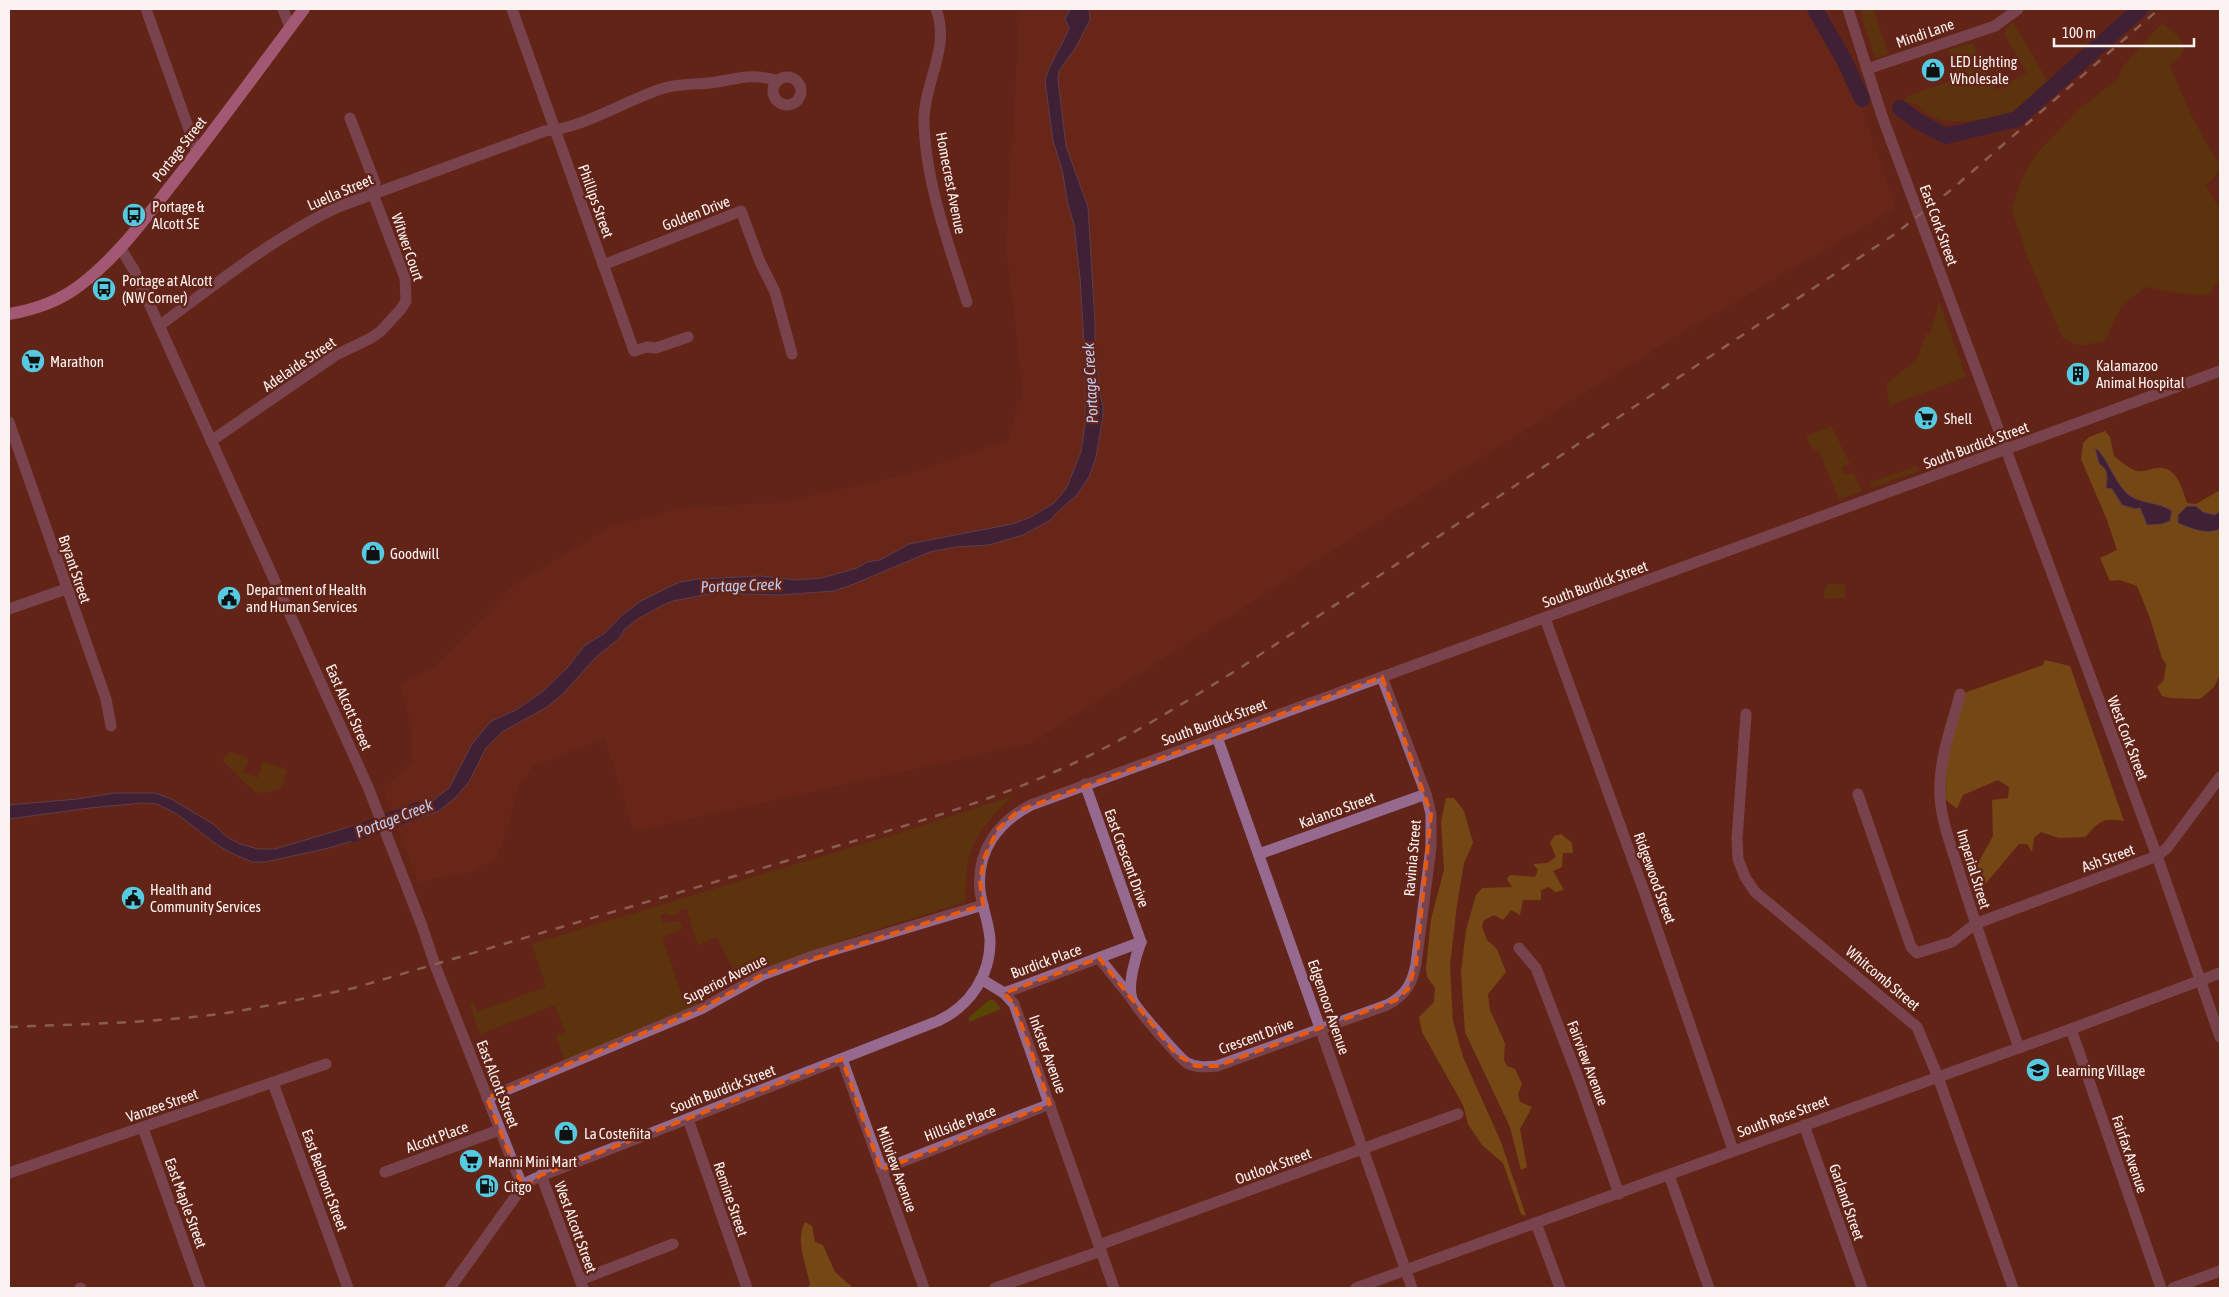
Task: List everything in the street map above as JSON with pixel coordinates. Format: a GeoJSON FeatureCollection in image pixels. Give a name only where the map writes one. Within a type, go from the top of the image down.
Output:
{"type":"FeatureCollection","features":[{"type":"Feature","properties":{"kind":"main road","name":"Portage Street"},"geometry":{"type":"LineString","coordinates":[[9,314],[45,305],[77,288],[102,268],[121,249],[198,152],[304,9]]}},
{"type":"Feature","properties":{"kind":"street"},"geometry":{"type":"LineString","coordinates":[[146,9],[198,152]]}},
{"type":"Feature","properties":{"kind":"street"},"geometry":{"type":"LineString","coordinates":[[284,9],[290,27]]}},
{"type":"Feature","properties":{"kind":"street","name":"Phillips Street"},"geometry":{"type":"LineString","coordinates":[[512,9],[634,351],[647,347],[656,348],[688,337]]}},
{"type":"Feature","properties":{"kind":"street","name":"Homecrest Avenue"},"geometry":{"type":"LineString","coordinates":[[936,9],[942,39],[926,97],[924,120],[927,153],[945,235],[968,302]]}},
{"type":"Feature","properties":{"kind":"street","name":"East Cork Street"},"geometry":{"type":"LineString","coordinates":[[1848,9],[1882,116],[2006,450]]}},
{"type":"Feature","properties":{"kind":"street","name":"Mindi Lane"},"geometry":{"type":"LineString","coordinates":[[1867,69],[1995,26],[2018,9]]}},
{"type":"Feature","properties":{"kind":"street"},"geometry":{"type":"LineString","coordinates":[[555,131],[664,88],[693,84],[704,85],[764,76],[778,81]]}},
{"type":"Feature","properties":{"kind":"street","name":"Witwer Court"},"geometry":{"type":"LineString","coordinates":[[350,118],[375,183],[373,194],[406,278],[406,300],[402,309]]}},
{"type":"Feature","properties":{"kind":"street","name":"Luella Street"},"geometry":{"type":"LineString","coordinates":[[159,326],[308,222],[338,207],[541,133],[555,131]]}},
{"type":"Feature","properties":{"kind":"street","name":"Golden Drive"},"geometry":{"type":"LineString","coordinates":[[603,265],[741,211],[760,262],[775,292],[792,354]]}},
{"type":"Feature","properties":{"kind":"street","name":"East Alcott Street"},"geometry":{"type":"LineString","coordinates":[[121,249],[134,270],[381,816],[435,965],[523,1188]]}},
{"type":"Feature","properties":{"kind":"street","name":"Adelaide Street"},"geometry":{"type":"LineString","coordinates":[[211,441],[239,424],[329,360],[376,334],[402,309]]}},
{"type":"Feature","properties":{"kind":"street","name":"South Burdick Street"},"geometry":{"type":"LineString","coordinates":[[982,904],[980,890],[981,868],[992,840],[1005,821],[1018,811],[1085,784],[2220,371]]}},
{"type":"Feature","properties":{"kind":"street","name":"Bryant Street"},"geometry":{"type":"LineString","coordinates":[[9,422],[106,699],[111,726]]}},
{"type":"Feature","properties":{"kind":"street","name":"West Cork Street"},"geometry":{"type":"LineString","coordinates":[[2006,450],[2157,856],[2220,1037]]}},
{"type":"Feature","properties":{"kind":"street"},"geometry":{"type":"LineString","coordinates":[[9,609],[66,589]]}},
{"type":"Feature","properties":{"kind":"street","name":"Ridgewood Street"},"geometry":{"type":"LineString","coordinates":[[1545,618],[1645,894],[1733,1150]]}},
{"type":"Feature","properties":{"kind":"street","name":"Ravinia Street"},"geometry":{"type":"LineString","coordinates":[[1382,677],[1426,794],[1431,814],[1431,847],[1416,964],[1408,989]]}},
{"type":"Feature","properties":{"kind":"street","name":"Imperial Street"},"geometry":{"type":"LineString","coordinates":[[1960,694],[1942,762],[1940,800],[1945,825],[1975,924],[2019,1048]]}},
{"type":"Feature","properties":{"kind":"street","name":"Whitcomb Street"},"geometry":{"type":"LineString","coordinates":[[1746,714],[1738,839],[1739,862],[1745,876],[1755,892],[1911,1020],[1922,1034],[2013,1288]]}},
{"type":"Feature","properties":{"kind":"street","name":"Edgemoor Avenue"},"geometry":{"type":"LineString","coordinates":[[1217,737],[1412,1288]]}},
{"type":"Feature","properties":{"kind":"street","name":"Ash Street"},"geometry":{"type":"LineString","coordinates":[[1858,794],[1911,947],[1917,954],[1952,942],[1975,924],[2157,856],[2167,848],[2220,777]]}},
{"type":"Feature","properties":{"kind":"street","name":"East Crescent Drive"},"geometry":{"type":"LineString","coordinates":[[1085,784],[1141,942]]}},
{"type":"Feature","properties":{"kind":"street","name":"Kalanco Street"},"geometry":{"type":"LineString","coordinates":[[1258,854],[1426,794]]}},
{"type":"Feature","properties":{"kind":"street"},"geometry":{"type":"LineString","coordinates":[[981,979],[990,947],[988,928],[982,904]]}},
{"type":"Feature","properties":{"kind":"street","name":"Superior Avenue"},"geometry":{"type":"LineString","coordinates":[[487,1098],[701,1009],[762,975],[812,956],[982,904]]}},
{"type":"Feature","properties":{"kind":"street"},"geometry":{"type":"LineString","coordinates":[[1132,999],[1132,982],[1136,956],[1141,942]]}},
{"type":"Feature","properties":{"kind":"street","name":"Burdick Place"},"geometry":{"type":"LineString","coordinates":[[1004,993],[1141,942]]}},
{"type":"Feature","properties":{"kind":"street","name":"Fairview Avenue"},"geometry":{"type":"LineString","coordinates":[[1519,948],[1536,968],[1580,1080],[1619,1194]]}},
{"type":"Feature","properties":{"kind":"street","name":"Burdick Place"},"geometry":{"type":"LineString","coordinates":[[1099,958],[1132,999]]}},
{"type":"Feature","properties":{"kind":"street","name":"South Rose Street"},"geometry":{"type":"LineString","coordinates":[[1356,1288],[1619,1194],[1733,1150],[2019,1048],[2220,973]]}},
{"type":"Feature","properties":{"kind":"street","name":"South Burdick Street"},"geometry":{"type":"LineString","coordinates":[[450,1288],[528,1182],[541,1175],[951,1015],[974,994],[981,979]]}},
{"type":"Feature","properties":{"kind":"street","name":"Inkster Avenue"},"geometry":{"type":"LineString","coordinates":[[981,979],[1004,993],[1014,1004],[1114,1288]]}},
{"type":"Feature","properties":{"kind":"street","name":"Crescent Drive"},"geometry":{"type":"LineString","coordinates":[[1132,999],[1176,1054],[1196,1066],[1218,1066],[1387,1005],[1403,996],[1408,989]]}},
{"type":"Feature","properties":{"kind":"street","name":"Fairfax Avenue"},"geometry":{"type":"LineString","coordinates":[[2071,1029],[2161,1288]]}},
{"type":"Feature","properties":{"kind":"street","name":"Millview Avenue"},"geometry":{"type":"LineString","coordinates":[[842,1059],[924,1288]]}},
{"type":"Feature","properties":{"kind":"street","name":"Vanzee Street"},"geometry":{"type":"LineString","coordinates":[[9,1173],[326,1064]]}},
{"type":"Feature","properties":{"kind":"street","name":"East Belmont Street"},"geometry":{"type":"LineString","coordinates":[[274,1082],[348,1288]]}},
{"type":"Feature","properties":{"kind":"street","name":"Hillside Place"},"geometry":{"type":"LineString","coordinates":[[882,1170],[1050,1104]]}},
{"type":"Feature","properties":{"kind":"street","name":"Outlook Street"},"geometry":{"type":"LineString","coordinates":[[995,1288],[1458,1114]]}},
{"type":"Feature","properties":{"kind":"street","name":"Remine Street"},"geometry":{"type":"LineString","coordinates":[[688,1119],[747,1288]]}},
{"type":"Feature","properties":{"kind":"street","name":"Garland Street"},"geometry":{"type":"LineString","coordinates":[[1804,1125],[1862,1288]]}},
{"type":"Feature","properties":{"kind":"street","name":"East Maple Street"},"geometry":{"type":"LineString","coordinates":[[143,1128],[200,1288]]}},
{"type":"Feature","properties":{"kind":"street","name":"Alcott Place"},"geometry":{"type":"LineString","coordinates":[[385,1172],[499,1130]]}},
{"type":"Feature","properties":{"kind":"street","name":"West Alcott Street"},"geometry":{"type":"LineString","coordinates":[[541,1175],[581,1284]]}},
{"type":"Feature","properties":{"kind":"street"},"geometry":{"type":"LineString","coordinates":[[1668,1175],[1709,1288]]}},
{"type":"Feature","properties":{"kind":"street"},"geometry":{"type":"LineString","coordinates":[[1536,1224],[1560,1288]]}},
{"type":"Feature","properties":{"kind":"street"},"geometry":{"type":"LineString","coordinates":[[581,1284],[673,1244]]}},
{"type":"Feature","properties":{"kind":"street"},"geometry":{"type":"LineString","coordinates":[[2173,1288],[2220,1271]]}},
{"type":"Feature","properties":{"kind":"highlighted area"},"geometry":{"type":"Polygon","coordinates":[[[1382,677],[1431,814],[1416,964],[1408,989],[1396,1000],[1217,1066],[1196,1066],[1176,1054],[1099,958],[1004,993],[1014,1004],[1050,1104],[881,1170],[842,1059],[541,1175],[523,1188],[487,1098],[701,1009],[762,975],[983,905],[980,880],[985,856],[998,829],[1018,811],[1382,677]]]}},
{"type":"Feature","properties":{"kind":"shaded area"},"geometry":{"type":"Polygon","coordinates":[[[1020,9],[1829,9],[1896,208],[1665,343],[1366,529],[1031,743],[634,831],[605,739],[534,765],[518,787],[507,829],[496,859],[470,872],[418,882],[383,788],[412,763],[412,727],[400,685],[436,666],[514,585],[610,527],[685,508],[787,502],[908,474],[1008,440],[1023,392],[1006,246],[1020,9]]]}},
{"type":"Feature","properties":{"kind":"shaded area"},"geometry":{"type":"Polygon","coordinates":[[[1861,9],[1873,9],[1888,54],[1875,58],[1861,9]]]}},
{"type":"Feature","properties":{"kind":"shaded area"},"geometry":{"type":"Polygon","coordinates":[[[2013,22],[2049,84],[2014,114],[1982,122],[1979,120],[1946,121],[1931,116],[1917,104],[1906,102],[1905,99],[1913,94],[1957,79],[1948,50],[1972,43],[1995,89],[2006,88],[2007,84],[2027,73],[2005,35],[2007,28],[2013,22]]]}},
{"type":"Feature","properties":{"kind":"shaded area"},"geometry":{"type":"Polygon","coordinates":[[[2162,23],[2178,36],[2184,46],[2182,54],[2170,65],[2192,116],[2220,165],[2214,177],[2206,185],[2220,211],[2220,278],[2209,294],[2200,296],[2145,287],[2121,306],[2105,341],[2084,345],[2073,344],[2062,337],[2028,258],[2012,210],[2021,180],[2037,153],[2082,107],[2118,79],[2122,68],[2162,23]]]}},
{"type":"Feature","properties":{"kind":"shaded area"},"geometry":{"type":"Polygon","coordinates":[[[1939,302],[1966,377],[1890,405],[1886,384],[1917,360],[1926,334],[1930,335],[1939,302]]]}},
{"type":"Feature","properties":{"kind":"shaded area"},"geometry":{"type":"Polygon","coordinates":[[[1831,426],[1850,464],[1841,467],[1844,474],[1853,473],[1862,491],[1839,499],[1818,449],[1813,451],[1806,436],[1831,426]]]}},
{"type":"Feature","properties":{"kind":"shaded area"},"geometry":{"type":"Polygon","coordinates":[[[2105,431],[2110,437],[2114,456],[2128,467],[2139,471],[2164,468],[2174,474],[2187,503],[2196,504],[2220,490],[2220,675],[2214,687],[2200,699],[2162,696],[2157,687],[2164,680],[2166,664],[2162,658],[2150,618],[2137,586],[2120,580],[2110,581],[2100,558],[2117,550],[2107,520],[2081,459],[2083,443],[2089,437],[2105,431]]]}},
{"type":"Feature","properties":{"kind":"shaded area"},"geometry":{"type":"Polygon","coordinates":[[[1917,466],[1918,469],[1921,469],[1919,471],[1871,488],[1870,483],[1917,466]]]}},
{"type":"Feature","properties":{"kind":"shaded area"},"geometry":{"type":"Polygon","coordinates":[[[1830,584],[1845,584],[1845,598],[1824,599],[1825,588],[1830,584]]]}},
{"type":"Feature","properties":{"kind":"shaded area"},"geometry":{"type":"Polygon","coordinates":[[[2045,660],[2070,666],[2124,821],[2106,820],[2085,837],[2059,838],[2041,832],[2034,838],[2032,852],[2027,844],[2019,844],[1986,883],[1977,883],[1971,876],[1993,836],[1992,800],[2008,798],[2009,787],[1998,780],[1963,795],[1957,809],[1945,799],[1946,761],[1964,693],[2043,665],[2045,660]]]}},
{"type":"Feature","properties":{"kind":"shaded area"},"geometry":{"type":"Polygon","coordinates":[[[230,752],[248,758],[247,765],[242,772],[258,778],[263,762],[287,770],[282,788],[263,793],[255,792],[222,760],[230,752]]]}},
{"type":"Feature","properties":{"kind":"shaded area"},"geometry":{"type":"Polygon","coordinates":[[[1013,796],[990,819],[973,846],[966,871],[965,902],[856,936],[752,975],[734,971],[717,937],[698,945],[686,907],[685,910],[681,908],[678,914],[669,916],[667,913],[660,915],[663,923],[680,921],[682,929],[662,937],[682,997],[700,1003],[701,1006],[565,1062],[556,1036],[565,1032],[555,1005],[480,1034],[470,1005],[474,1003],[477,1012],[546,987],[532,944],[916,828],[1013,796]]]}},
{"type":"Feature","properties":{"kind":"shaded area"},"geometry":{"type":"Polygon","coordinates":[[[1446,798],[1454,798],[1464,811],[1473,843],[1464,863],[1450,965],[1453,1021],[1463,1057],[1501,1142],[1526,1216],[1521,1214],[1503,1163],[1482,1145],[1468,1124],[1463,1105],[1422,1032],[1419,1017],[1434,1002],[1435,988],[1427,977],[1426,968],[1431,919],[1444,870],[1441,822],[1446,798]]]}},
{"type":"Feature","properties":{"kind":"shaded area"},"geometry":{"type":"Polygon","coordinates":[[[1561,834],[1572,843],[1573,853],[1563,853],[1562,867],[1553,871],[1564,890],[1555,892],[1549,887],[1541,890],[1541,900],[1523,900],[1520,915],[1511,910],[1503,920],[1494,915],[1484,920],[1482,926],[1487,940],[1497,949],[1506,972],[1488,994],[1490,1010],[1505,1043],[1504,1060],[1507,1066],[1515,1069],[1522,1084],[1518,1094],[1520,1102],[1532,1107],[1520,1129],[1527,1167],[1521,1170],[1510,1127],[1465,1032],[1461,972],[1466,930],[1476,895],[1482,888],[1512,887],[1507,879],[1510,875],[1535,877],[1538,870],[1533,864],[1547,863],[1556,857],[1550,843],[1554,836],[1561,834]]]}},
{"type":"Feature","properties":{"kind":"shaded area"},"geometry":{"type":"Polygon","coordinates":[[[989,1000],[994,1000],[1001,1009],[969,1022],[969,1017],[989,1000]]]}},
{"type":"Feature","properties":{"kind":"shaded area"},"geometry":{"type":"Polygon","coordinates":[[[805,1222],[812,1226],[815,1242],[823,1245],[835,1272],[853,1288],[808,1288],[810,1284],[801,1244],[802,1229],[805,1222]]]}},
{"type":"Feature","properties":{"kind":"water"},"geometry":{"type":"Polygon","coordinates":[[[1070,9],[1089,9],[1090,20],[1076,47],[1059,71],[1058,79],[1066,146],[1088,207],[1095,348],[1103,406],[1096,457],[1089,477],[1077,495],[1054,515],[1051,520],[1023,535],[989,545],[955,547],[930,552],[834,591],[778,595],[714,593],[673,601],[663,605],[636,620],[624,630],[620,638],[596,657],[562,695],[547,707],[502,732],[486,748],[469,782],[456,797],[439,811],[399,825],[395,814],[432,801],[449,788],[472,744],[491,721],[516,710],[542,692],[567,668],[585,645],[605,633],[622,615],[641,601],[680,582],[698,579],[761,576],[797,580],[822,578],[857,568],[867,562],[880,560],[909,544],[1012,524],[1031,517],[1054,503],[1066,489],[1081,452],[1085,424],[1085,360],[1080,278],[1074,224],[1068,205],[1062,169],[1053,141],[1045,81],[1069,28],[1065,19],[1070,9]]]}},
{"type":"Feature","properties":{"kind":"water"},"geometry":{"type":"Polygon","coordinates":[[[2095,448],[2103,457],[2119,484],[2129,495],[2172,511],[2170,521],[2162,524],[2147,525],[2140,508],[2135,509],[2122,505],[2112,489],[2106,488],[2106,471],[2099,464],[2095,448]]]}},
{"type":"Feature","properties":{"kind":"water"},"geometry":{"type":"Polygon","coordinates":[[[2187,506],[2196,506],[2203,512],[2215,515],[2220,511],[2220,529],[2204,531],[2178,523],[2178,515],[2187,506]]]}},
{"type":"Feature","properties":{"kind":"water"},"geometry":{"type":"Polygon","coordinates":[[[115,793],[155,793],[171,799],[213,824],[227,837],[240,844],[258,849],[275,849],[359,824],[372,822],[376,834],[325,849],[265,862],[252,862],[229,852],[177,814],[157,804],[143,803],[89,808],[9,819],[9,805],[77,799],[115,793]]]}},
{"type":"Feature","properties":{"kind":"waterway"},"geometry":{"type":"LineString","coordinates":[[1815,9],[1844,60],[1862,99]]}},
{"type":"Feature","properties":{"kind":"waterway"},"geometry":{"type":"LineString","coordinates":[[1900,108],[1919,122],[1946,136],[2017,119],[2140,9]]}},
{"type":"Feature","properties":{"kind":"waterway","name":"Portage Creek"},"geometry":{"type":"LineString","coordinates":[[354,834],[418,810]]}},
{"type":"Feature","properties":{"kind":"railway"},"geometry":{"type":"LineString","coordinates":[[9,1027],[118,1023],[226,1013],[354,988],[924,820],[1016,788],[1084,758],[1152,721],[1240,668],[1895,234],[1951,190],[2159,9]]}},
{"type":"Feature","properties":{"kind":"place","name":"LED Lighting Wholesale"},"geometry":{"type":"Point","coordinates":[1933,70]}},
{"type":"Feature","properties":{"kind":"place","name":"Portage & Alcott SE"},"geometry":{"type":"Point","coordinates":[134,215]}},
{"type":"Feature","properties":{"kind":"place","name":"Portage at Alcott (NW Corner)"},"geometry":{"type":"Point","coordinates":[104,289]}},
{"type":"Feature","properties":{"kind":"place","name":"Marathon"},"geometry":{"type":"Point","coordinates":[33,361]}},
{"type":"Feature","properties":{"kind":"place","name":"Kalamazoo Animal Hospital"},"geometry":{"type":"Point","coordinates":[2078,374]}},
{"type":"Feature","properties":{"kind":"place","name":"Shell"},"geometry":{"type":"Point","coordinates":[1926,418]}},
{"type":"Feature","properties":{"kind":"place","name":"Goodwill"},"geometry":{"type":"Point","coordinates":[373,553]}},
{"type":"Feature","properties":{"kind":"place","name":"Department of Health and Human Services"},"geometry":{"type":"Point","coordinates":[229,598]}},
{"type":"Feature","properties":{"kind":"place","name":"Health and Community Services"},"geometry":{"type":"Point","coordinates":[133,898]}},
{"type":"Feature","properties":{"kind":"place","name":"Learning Village"},"geometry":{"type":"Point","coordinates":[2038,1070]}},
{"type":"Feature","properties":{"kind":"place","name":"La Costeñita"},"geometry":{"type":"Point","coordinates":[566,1133]}},
{"type":"Feature","properties":{"kind":"place","name":"Manni Mini Mart"},"geometry":{"type":"Point","coordinates":[471,1161]}},
{"type":"Feature","properties":{"kind":"place","name":"Citgo"},"geometry":{"type":"Point","coordinates":[487,1186]}}]}
